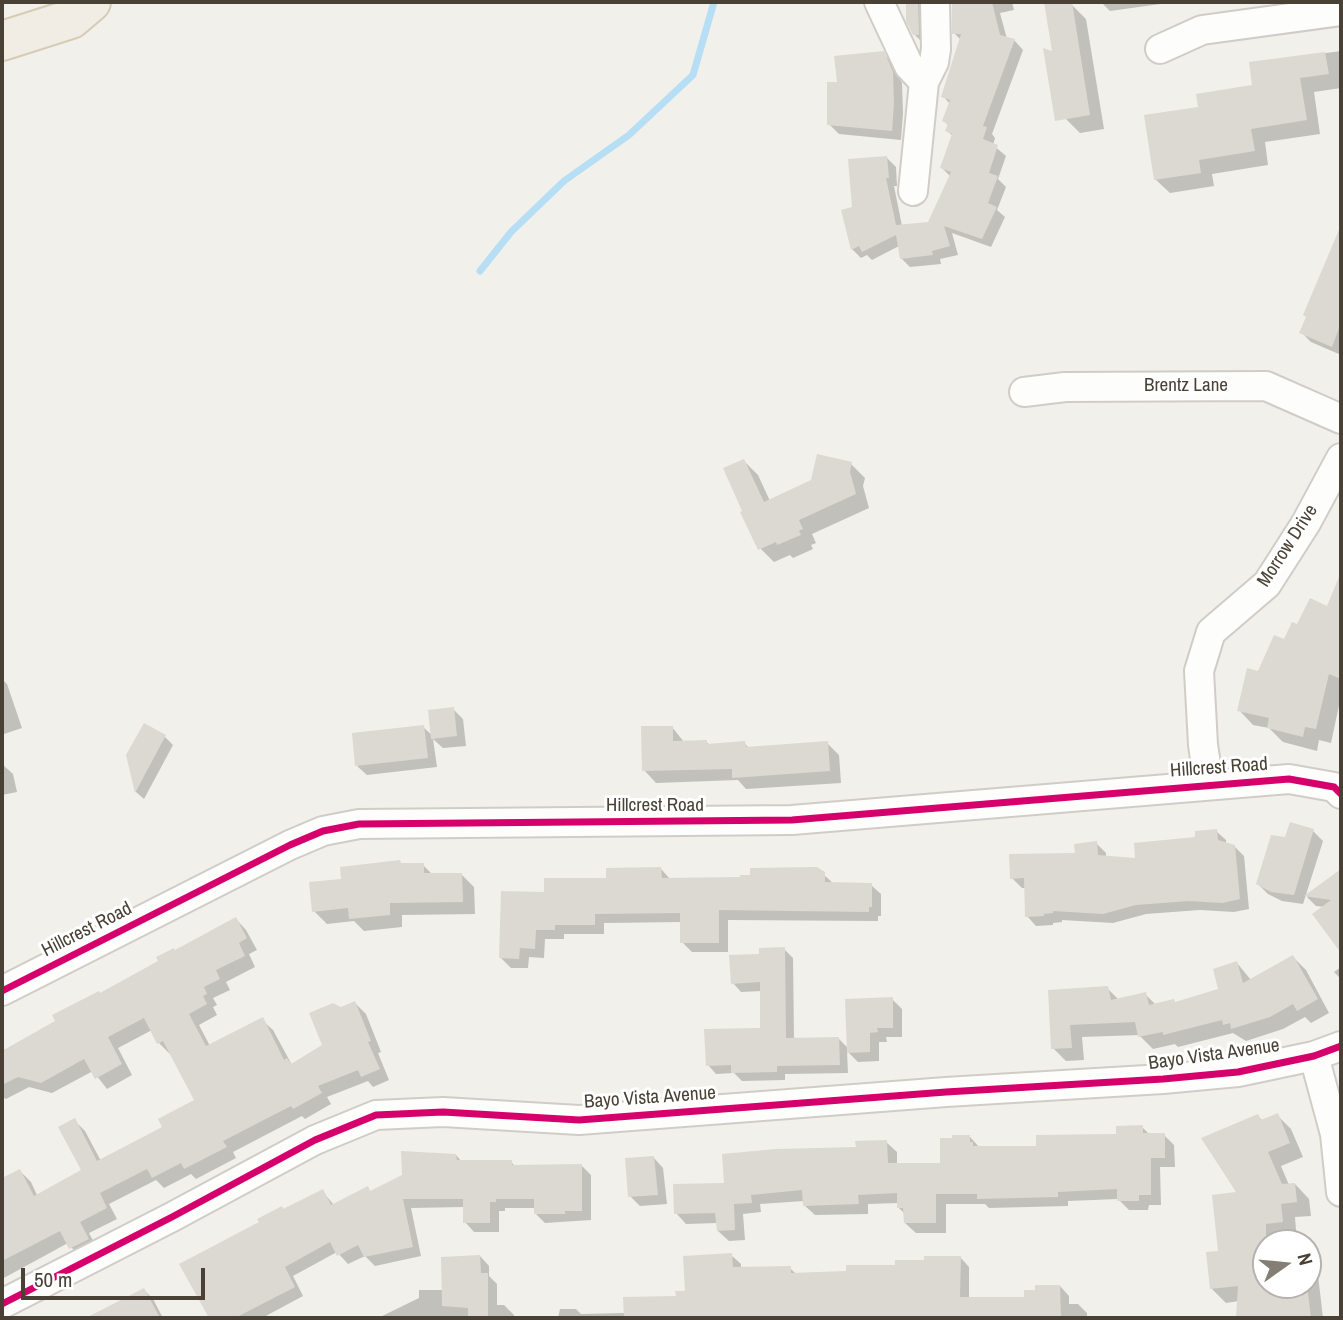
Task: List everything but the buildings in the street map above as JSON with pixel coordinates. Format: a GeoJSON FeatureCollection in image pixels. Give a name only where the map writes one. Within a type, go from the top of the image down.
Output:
{"type":"FeatureCollection","features":[{"type":"Feature","properties":{"kind":"main road"},"geometry":{"type":"LineString","coordinates":[[2,41],[71,19],[91,2]]}},
{"type":"Feature","properties":{"kind":"street"},"geometry":{"type":"LineString","coordinates":[[878,2],[909,66],[924,82]]}},
{"type":"Feature","properties":{"kind":"street"},"geometry":{"type":"LineString","coordinates":[[913,191],[924,82],[934,62],[936,49],[935,2]]}},
{"type":"Feature","properties":{"kind":"street"},"geometry":{"type":"LineString","coordinates":[[1160,48],[1202,30],[1341,11]]}},
{"type":"Feature","properties":{"kind":"street","name":"Brentz Lane"},"geometry":{"type":"LineString","coordinates":[[1024,391],[1065,387],[1266,386],[1341,419]]}},
{"type":"Feature","properties":{"kind":"street","name":"Morrow Drive"},"geometry":{"type":"LineString","coordinates":[[1209,784],[1203,745],[1199,671],[1211,632],[1268,584],[1306,523],[1341,458]]}},
{"type":"Feature","properties":{"kind":"street","name":"Hillcrest Road"},"geometry":{"type":"LineString","coordinates":[[2,991],[290,845],[323,831],[359,824],[792,820],[1289,779],[1334,788],[1341,794]]}},
{"type":"Feature","properties":{"kind":"street","name":"Bayo Vista Avenue"},"geometry":{"type":"LineString","coordinates":[[2,1304],[315,1140],[376,1115],[443,1112],[579,1120],[946,1092],[1163,1080],[1238,1072],[1314,1056],[1341,1046]]}},
{"type":"Feature","properties":{"kind":"street"},"geometry":{"type":"LineString","coordinates":[[1314,1056],[1335,1134],[1341,1192]]}},
{"type":"Feature","properties":{"kind":"waterway"},"geometry":{"type":"LineString","coordinates":[[480,271],[511,232],[564,181],[629,135],[693,75],[714,2]]}},
{"type":"Feature","properties":{"kind":"cycle path"},"geometry":{"type":"LineString","coordinates":[[2,991],[290,845],[323,831],[359,824],[792,820],[1289,779],[1334,787],[1341,794]]}},
{"type":"Feature","properties":{"kind":"cycle path"},"geometry":{"type":"LineString","coordinates":[[2,1304],[315,1140],[376,1115],[443,1112],[579,1120],[946,1092],[1163,1079],[1238,1072],[1314,1056],[1341,1046]]}}]}
